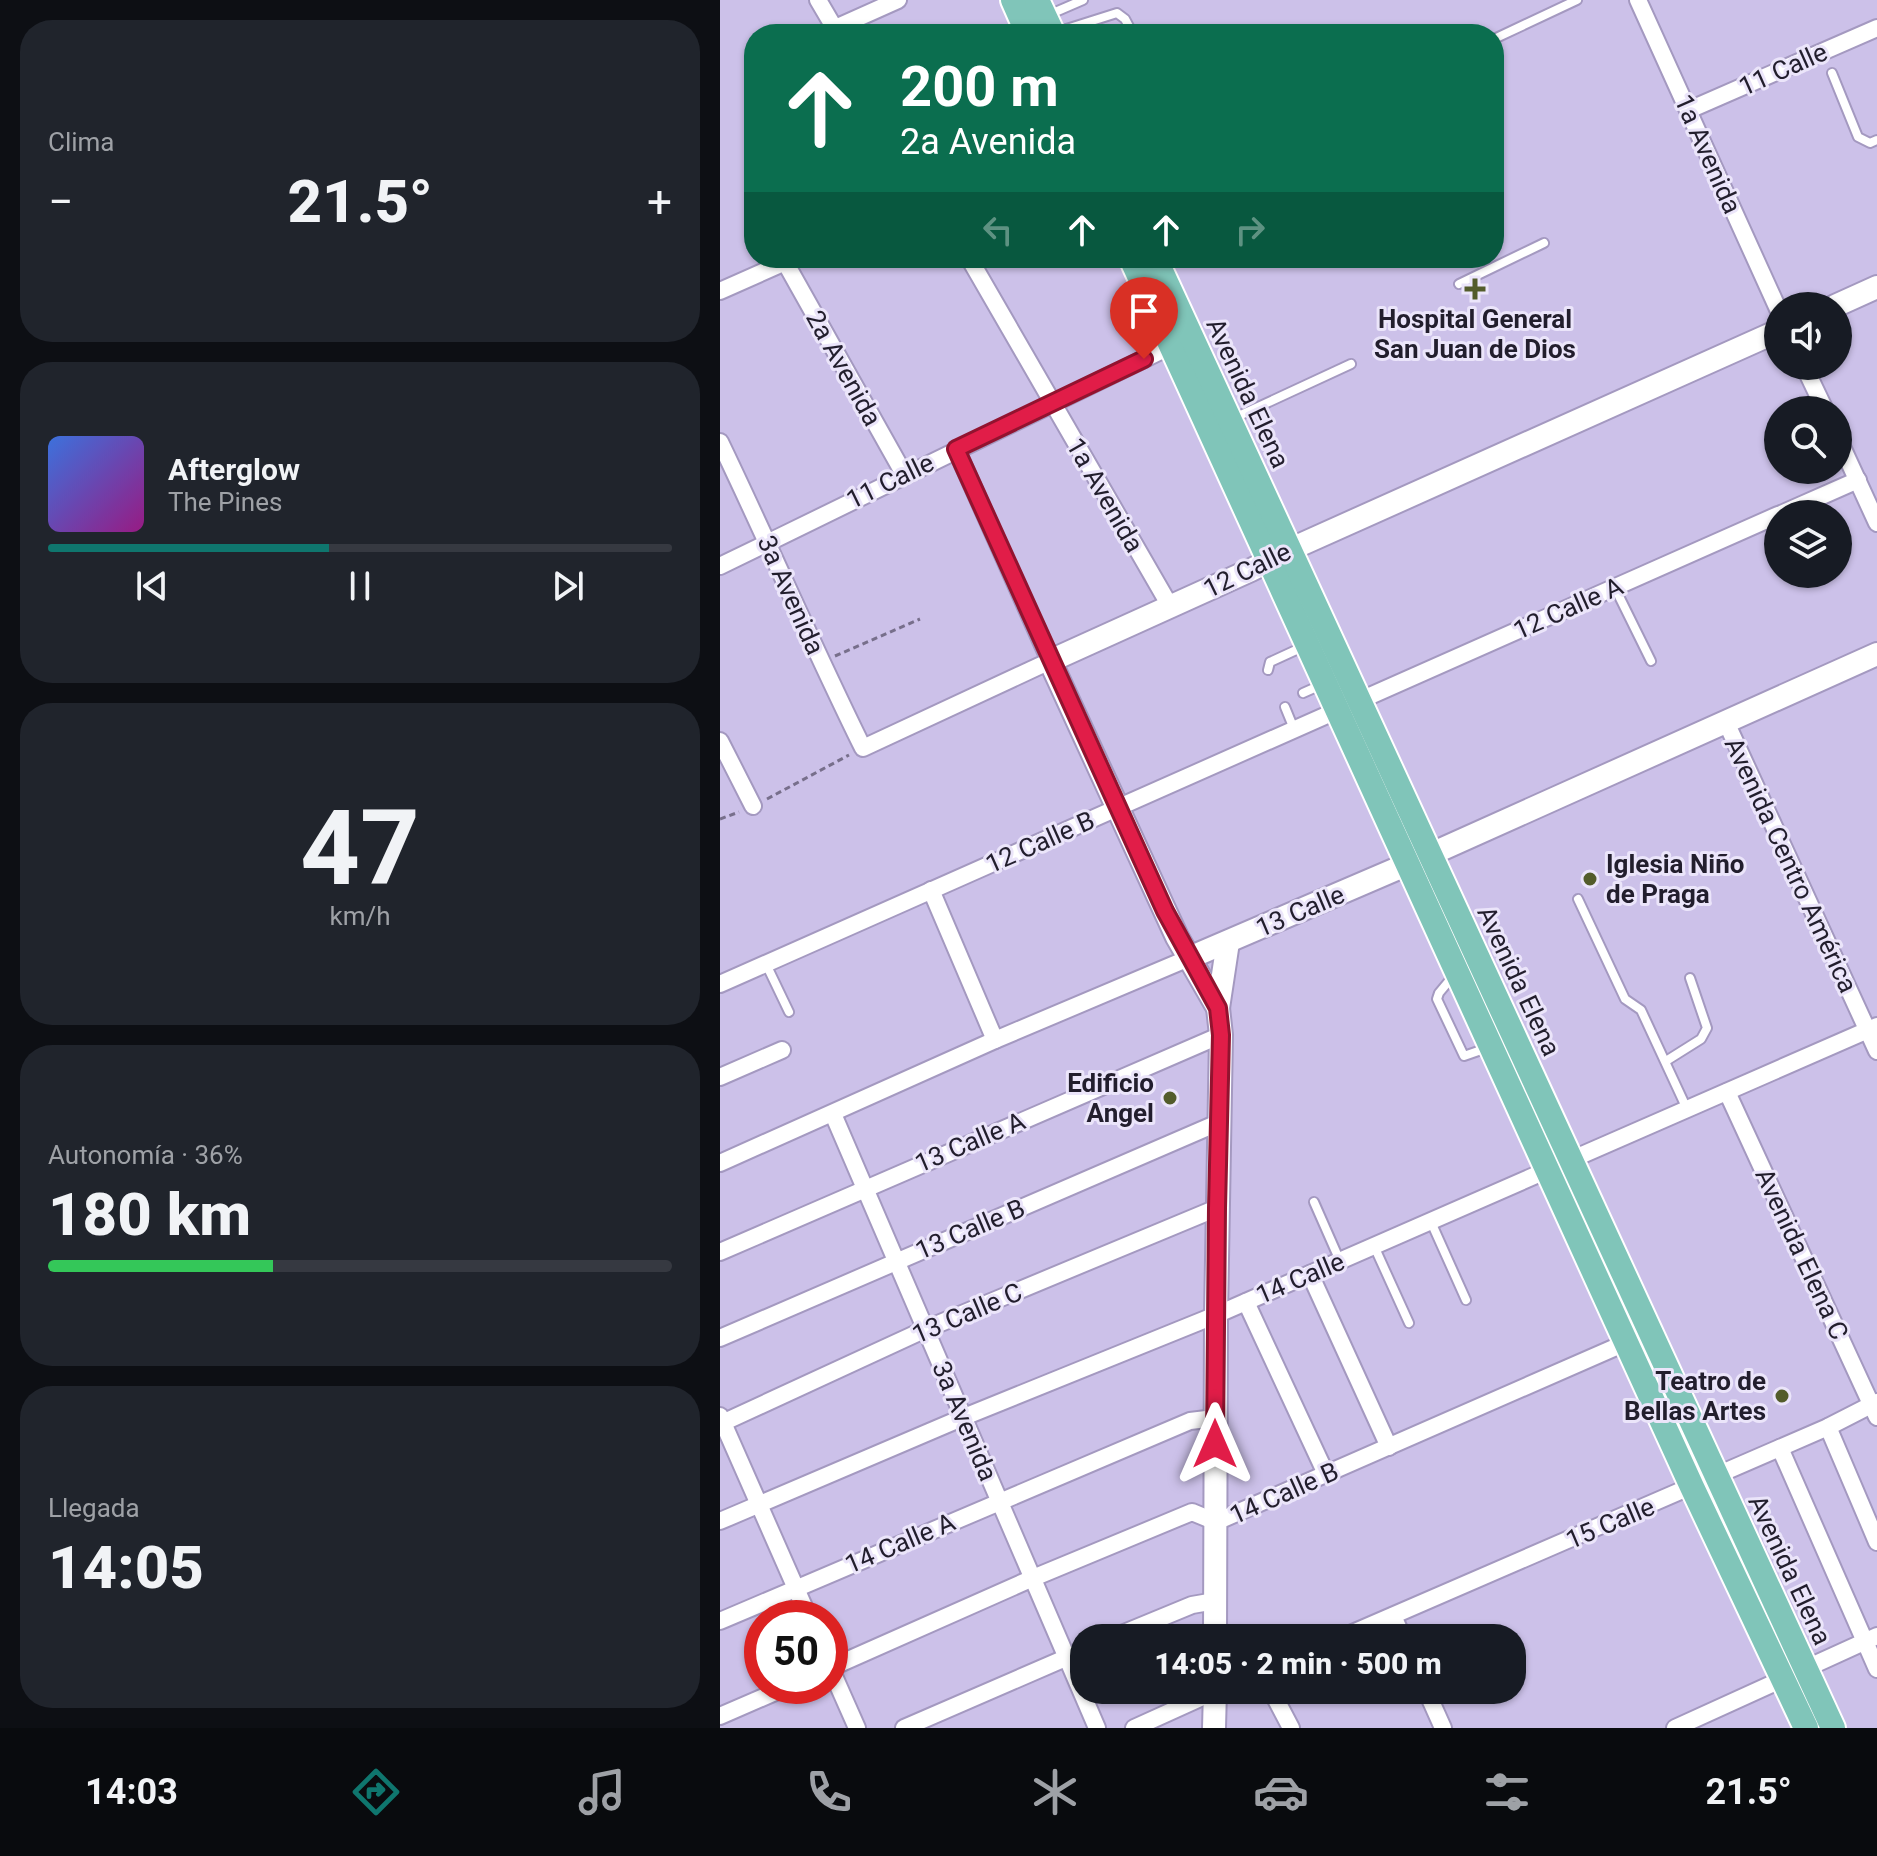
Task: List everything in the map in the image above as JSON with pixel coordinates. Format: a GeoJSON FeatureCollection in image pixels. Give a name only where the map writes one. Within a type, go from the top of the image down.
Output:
{"type":"FeatureCollection","features":[{"type":"Feature","properties":{"kind":"main road"},"geometry":{"type":"LineString","coordinates":[[1013,0],[1043,24]]}},
{"type":"Feature","properties":{"kind":"main road","name":"Avenida Elena"},"geometry":{"type":"LineString","coordinates":[[1137,268],[1230,420],[1279,555],[1307,645],[1314,688],[1348,705]]}},
{"type":"Feature","properties":{"kind":"main road","name":"Avenida Elena"},"geometry":{"type":"LineString","coordinates":[[1158,268],[1181,341],[1419,860],[1571,1160],[1692,1487],[1794,1673],[1833,1728]]}},
{"type":"Feature","properties":{"kind":"main road"},"geometry":{"type":"LineString","coordinates":[[1852,298],[1877,287]]}},
{"type":"Feature","properties":{"kind":"main road","name":"12 Calle"},"geometry":{"type":"LineString","coordinates":[[1050,661],[1764,337]]}},
{"type":"Feature","properties":{"kind":"main road","name":"13 Calle"},"geometry":{"type":"LineString","coordinates":[[1189,958],[1419,860],[1877,654]]}},
{"type":"Feature","properties":{"kind":"main road"},"geometry":{"type":"LineString","coordinates":[[1050,661],[1189,958],[1218,1008]]}},
{"type":"Feature","properties":{"kind":"main road","name":"Avenida Elena"},"geometry":{"type":"LineString","coordinates":[[1419,860],[1456,971],[1548,1171],[1637,1338],[1716,1476],[1794,1673],[1806,1728]]}},
{"type":"Feature","properties":{"kind":"main road"},"geometry":{"type":"LineString","coordinates":[[1215,1624],[1221,1035],[1218,1008],[1228,942]]}},
{"type":"Feature","properties":{"kind":"main road"},"geometry":{"type":"LineString","coordinates":[[1214,1728],[1215,1704]]}},
{"type":"Feature","properties":{"kind":"street"},"geometry":{"type":"LineString","coordinates":[[818,0],[828,24]]}},
{"type":"Feature","properties":{"kind":"street"},"geometry":{"type":"LineString","coordinates":[[848,24],[897,0]]}},
{"type":"Feature","properties":{"kind":"street","name":"1a Avenida"},"geometry":{"type":"LineString","coordinates":[[1638,0],[1770,292]]}},
{"type":"Feature","properties":{"kind":"street","name":"11 Calle"},"geometry":{"type":"LineString","coordinates":[[1689,110],[1877,28]]}},
{"type":"Feature","properties":{"kind":"street"},"geometry":{"type":"LineString","coordinates":[[720,291],[771,268]]}},
{"type":"Feature","properties":{"kind":"street","name":"2a Avenida"},"geometry":{"type":"LineString","coordinates":[[793,268],[904,474]]}},
{"type":"Feature","properties":{"kind":"street","name":"1a Avenida"},"geometry":{"type":"LineString","coordinates":[[975,268],[1170,606]]}},
{"type":"Feature","properties":{"kind":"street","name":"11 Calle"},"geometry":{"type":"LineString","coordinates":[[720,566],[1181,341]]}},
{"type":"Feature","properties":{"kind":"street","name":"3a Avenida"},"geometry":{"type":"LineString","coordinates":[[720,442],[863,748]]}},
{"type":"Feature","properties":{"kind":"street"},"geometry":{"type":"LineString","coordinates":[[956,449],[1050,661]]}},
{"type":"Feature","properties":{"kind":"street"},"geometry":{"type":"LineString","coordinates":[[1852,467],[1877,523]]}},
{"type":"Feature","properties":{"kind":"street","name":"12 Calle A"},"geometry":{"type":"LineString","coordinates":[[1813,500],[1858,480]]}},
{"type":"Feature","properties":{"kind":"street","name":"12 Calle A"},"geometry":{"type":"LineString","coordinates":[[1348,705],[1764,522]]}},
{"type":"Feature","properties":{"kind":"street","name":"12 Calle"},"geometry":{"type":"LineString","coordinates":[[863,748],[1050,661]]}},
{"type":"Feature","properties":{"kind":"street","name":"12 Calle B"},"geometry":{"type":"LineString","coordinates":[[720,984],[1348,705]]}},
{"type":"Feature","properties":{"kind":"street","name":"Avenida Centro América"},"geometry":{"type":"LineString","coordinates":[[1726,722],[1872,1028],[1877,1051]]}},
{"type":"Feature","properties":{"kind":"street"},"geometry":{"type":"LineString","coordinates":[[720,741],[753,806]]}},
{"type":"Feature","properties":{"kind":"street"},"geometry":{"type":"LineString","coordinates":[[931,890],[995,1040]]}},
{"type":"Feature","properties":{"kind":"street","name":"13 Calle"},"geometry":{"type":"LineString","coordinates":[[720,1163],[995,1040],[1189,958]]}},
{"type":"Feature","properties":{"kind":"street","name":"14 Calle"},"geometry":{"type":"LineString","coordinates":[[720,1521],[964,1417],[1216,1315],[1872,1028]]}},
{"type":"Feature","properties":{"kind":"street","name":"13 Calle A"},"geometry":{"type":"LineString","coordinates":[[720,1252],[1221,1035]]}},
{"type":"Feature","properties":{"kind":"street"},"geometry":{"type":"LineString","coordinates":[[720,1077],[782,1050]]}},
{"type":"Feature","properties":{"kind":"street","name":"Avenida Elena C"},"geometry":{"type":"LineString","coordinates":[[1727,1092],[1875,1408]]}},
{"type":"Feature","properties":{"kind":"street","name":"3a Avenida"},"geometry":{"type":"LineString","coordinates":[[833,1114],[1097,1728]]}},
{"type":"Feature","properties":{"kind":"street","name":"13 Calle B"},"geometry":{"type":"LineString","coordinates":[[720,1338],[1220,1122]]}},
{"type":"Feature","properties":{"kind":"street","name":"13 Calle C"},"geometry":{"type":"LineString","coordinates":[[721,1421],[926,1329],[1217,1208]]}},
{"type":"Feature","properties":{"kind":"street"},"geometry":{"type":"LineString","coordinates":[[1310,1274],[1389,1447]]}},
{"type":"Feature","properties":{"kind":"street"},"geometry":{"type":"LineString","coordinates":[[1246,1302],[1326,1474]]}},
{"type":"Feature","properties":{"kind":"street","name":"14 Calle B"},"geometry":{"type":"LineString","coordinates":[[848,1660],[1192,1512],[1216,1522],[1637,1338]]}},
{"type":"Feature","properties":{"kind":"street","name":"15 Calle"},"geometry":{"type":"LineString","coordinates":[[1374,1624],[1875,1408]]}},
{"type":"Feature","properties":{"kind":"street","name":"14 Calle A"},"geometry":{"type":"LineString","coordinates":[[720,1621],[1190,1421],[1215,1418]]}},
{"type":"Feature","properties":{"kind":"street"},"geometry":{"type":"LineString","coordinates":[[721,1421],[801,1600]]}},
{"type":"Feature","properties":{"kind":"street"},"geometry":{"type":"LineString","coordinates":[[1828,1427],[1877,1542]]}},
{"type":"Feature","properties":{"kind":"street"},"geometry":{"type":"LineString","coordinates":[[1780,1448],[1871,1639],[1877,1669]]}},
{"type":"Feature","properties":{"kind":"street"},"geometry":{"type":"LineString","coordinates":[[1146,1624],[1192,1605],[1215,1601]]}},
{"type":"Feature","properties":{"kind":"street"},"geometry":{"type":"LineString","coordinates":[[1393,1616],[1397,1624]]}},
{"type":"Feature","properties":{"kind":"street"},"geometry":{"type":"LineString","coordinates":[[1675,1728],[1871,1639]]}},
{"type":"Feature","properties":{"kind":"street"},"geometry":{"type":"LineString","coordinates":[[904,1728],[1070,1655]]}},
{"type":"Feature","properties":{"kind":"street"},"geometry":{"type":"LineString","coordinates":[[720,1716],[748,1704]]}},
{"type":"Feature","properties":{"kind":"street"},"geometry":{"type":"LineString","coordinates":[[846,1704],[857,1728]]}},
{"type":"Feature","properties":{"kind":"street"},"geometry":{"type":"LineString","coordinates":[[1134,1728],[1186,1704]]}},
{"type":"Feature","properties":{"kind":"street"},"geometry":{"type":"LineString","coordinates":[[1278,1704],[1291,1728]]}},
{"type":"Feature","properties":{"kind":"street"},"geometry":{"type":"LineString","coordinates":[[1432,1704],[1443,1728]]}},
{"type":"Feature","properties":{"kind":"lane"},"geometry":{"type":"LineString","coordinates":[[1043,24],[1083,0]]}},
{"type":"Feature","properties":{"kind":"lane"},"geometry":{"type":"LineString","coordinates":[[1504,34],[1577,0]]}},
{"type":"Feature","properties":{"kind":"lane"},"geometry":{"type":"LineString","coordinates":[[1043,24],[1117,13],[1128,24]]}},
{"type":"Feature","properties":{"kind":"lane"},"geometry":{"type":"LineString","coordinates":[[1832,73],[1858,137],[1864,142],[1877,140]]}},
{"type":"Feature","properties":{"kind":"lane"},"geometry":{"type":"LineString","coordinates":[[1504,262],[1544,243]]}},
{"type":"Feature","properties":{"kind":"lane"},"geometry":{"type":"LineString","coordinates":[[1459,284],[1492,268]]}},
{"type":"Feature","properties":{"kind":"lane"},"geometry":{"type":"LineString","coordinates":[[1230,420],[1351,364]]}},
{"type":"Feature","properties":{"kind":"lane"},"geometry":{"type":"LineString","coordinates":[[1614,587],[1651,661]]}},
{"type":"Feature","properties":{"kind":"lane"},"geometry":{"type":"LineString","coordinates":[[1268,670],[1270,662],[1307,645]]}},
{"type":"Feature","properties":{"kind":"lane"},"geometry":{"type":"LineString","coordinates":[[1285,707],[1294,729]]}},
{"type":"Feature","properties":{"kind":"lane"},"geometry":{"type":"LineString","coordinates":[[1578,899],[1625,999],[1641,1010],[1687,1110]]}},
{"type":"Feature","properties":{"kind":"lane"},"geometry":{"type":"LineString","coordinates":[[766,963],[789,1012]]}},
{"type":"Feature","properties":{"kind":"lane"},"geometry":{"type":"LineString","coordinates":[[1666,1061],[1701,1039],[1707,1028],[1690,978]]}},
{"type":"Feature","properties":{"kind":"lane"},"geometry":{"type":"LineString","coordinates":[[1314,1202],[1340,1261]]}},
{"type":"Feature","properties":{"kind":"lane"},"geometry":{"type":"LineString","coordinates":[[1431,1222],[1466,1300]]}},
{"type":"Feature","properties":{"kind":"lane"},"geometry":{"type":"LineString","coordinates":[[1374,1246],[1409,1323]]}},
{"type":"Feature","properties":{"kind":"path"},"geometry":{"type":"LineString","coordinates":[[821,662],[920,619]]}},
{"type":"Feature","properties":{"kind":"path"},"geometry":{"type":"LineString","coordinates":[[720,819],[753,806],[863,748]]}},
{"type":"Feature","properties":{"kind":"place","name":"Hospital General San Juan de Dios"},"geometry":{"type":"Point","coordinates":[1475,289]}},
{"type":"Feature","properties":{"kind":"place","name":"Iglesia Niño de Praga"},"geometry":{"type":"Point","coordinates":[1590,879]}},
{"type":"Feature","properties":{"kind":"place","name":"Edificio Angel"},"geometry":{"type":"Point","coordinates":[1170,1098]}},
{"type":"Feature","properties":{"kind":"place","name":"Teatro de Bellas Artes"},"geometry":{"type":"Point","coordinates":[1782,1396]}},
{"type":"Feature","properties":{"kind":"route"},"geometry":{"type":"LineString","coordinates":[[1144,359],[956,449],[1165,911],[1218,1008],[1221,1035],[1215,1444]]}}]}
